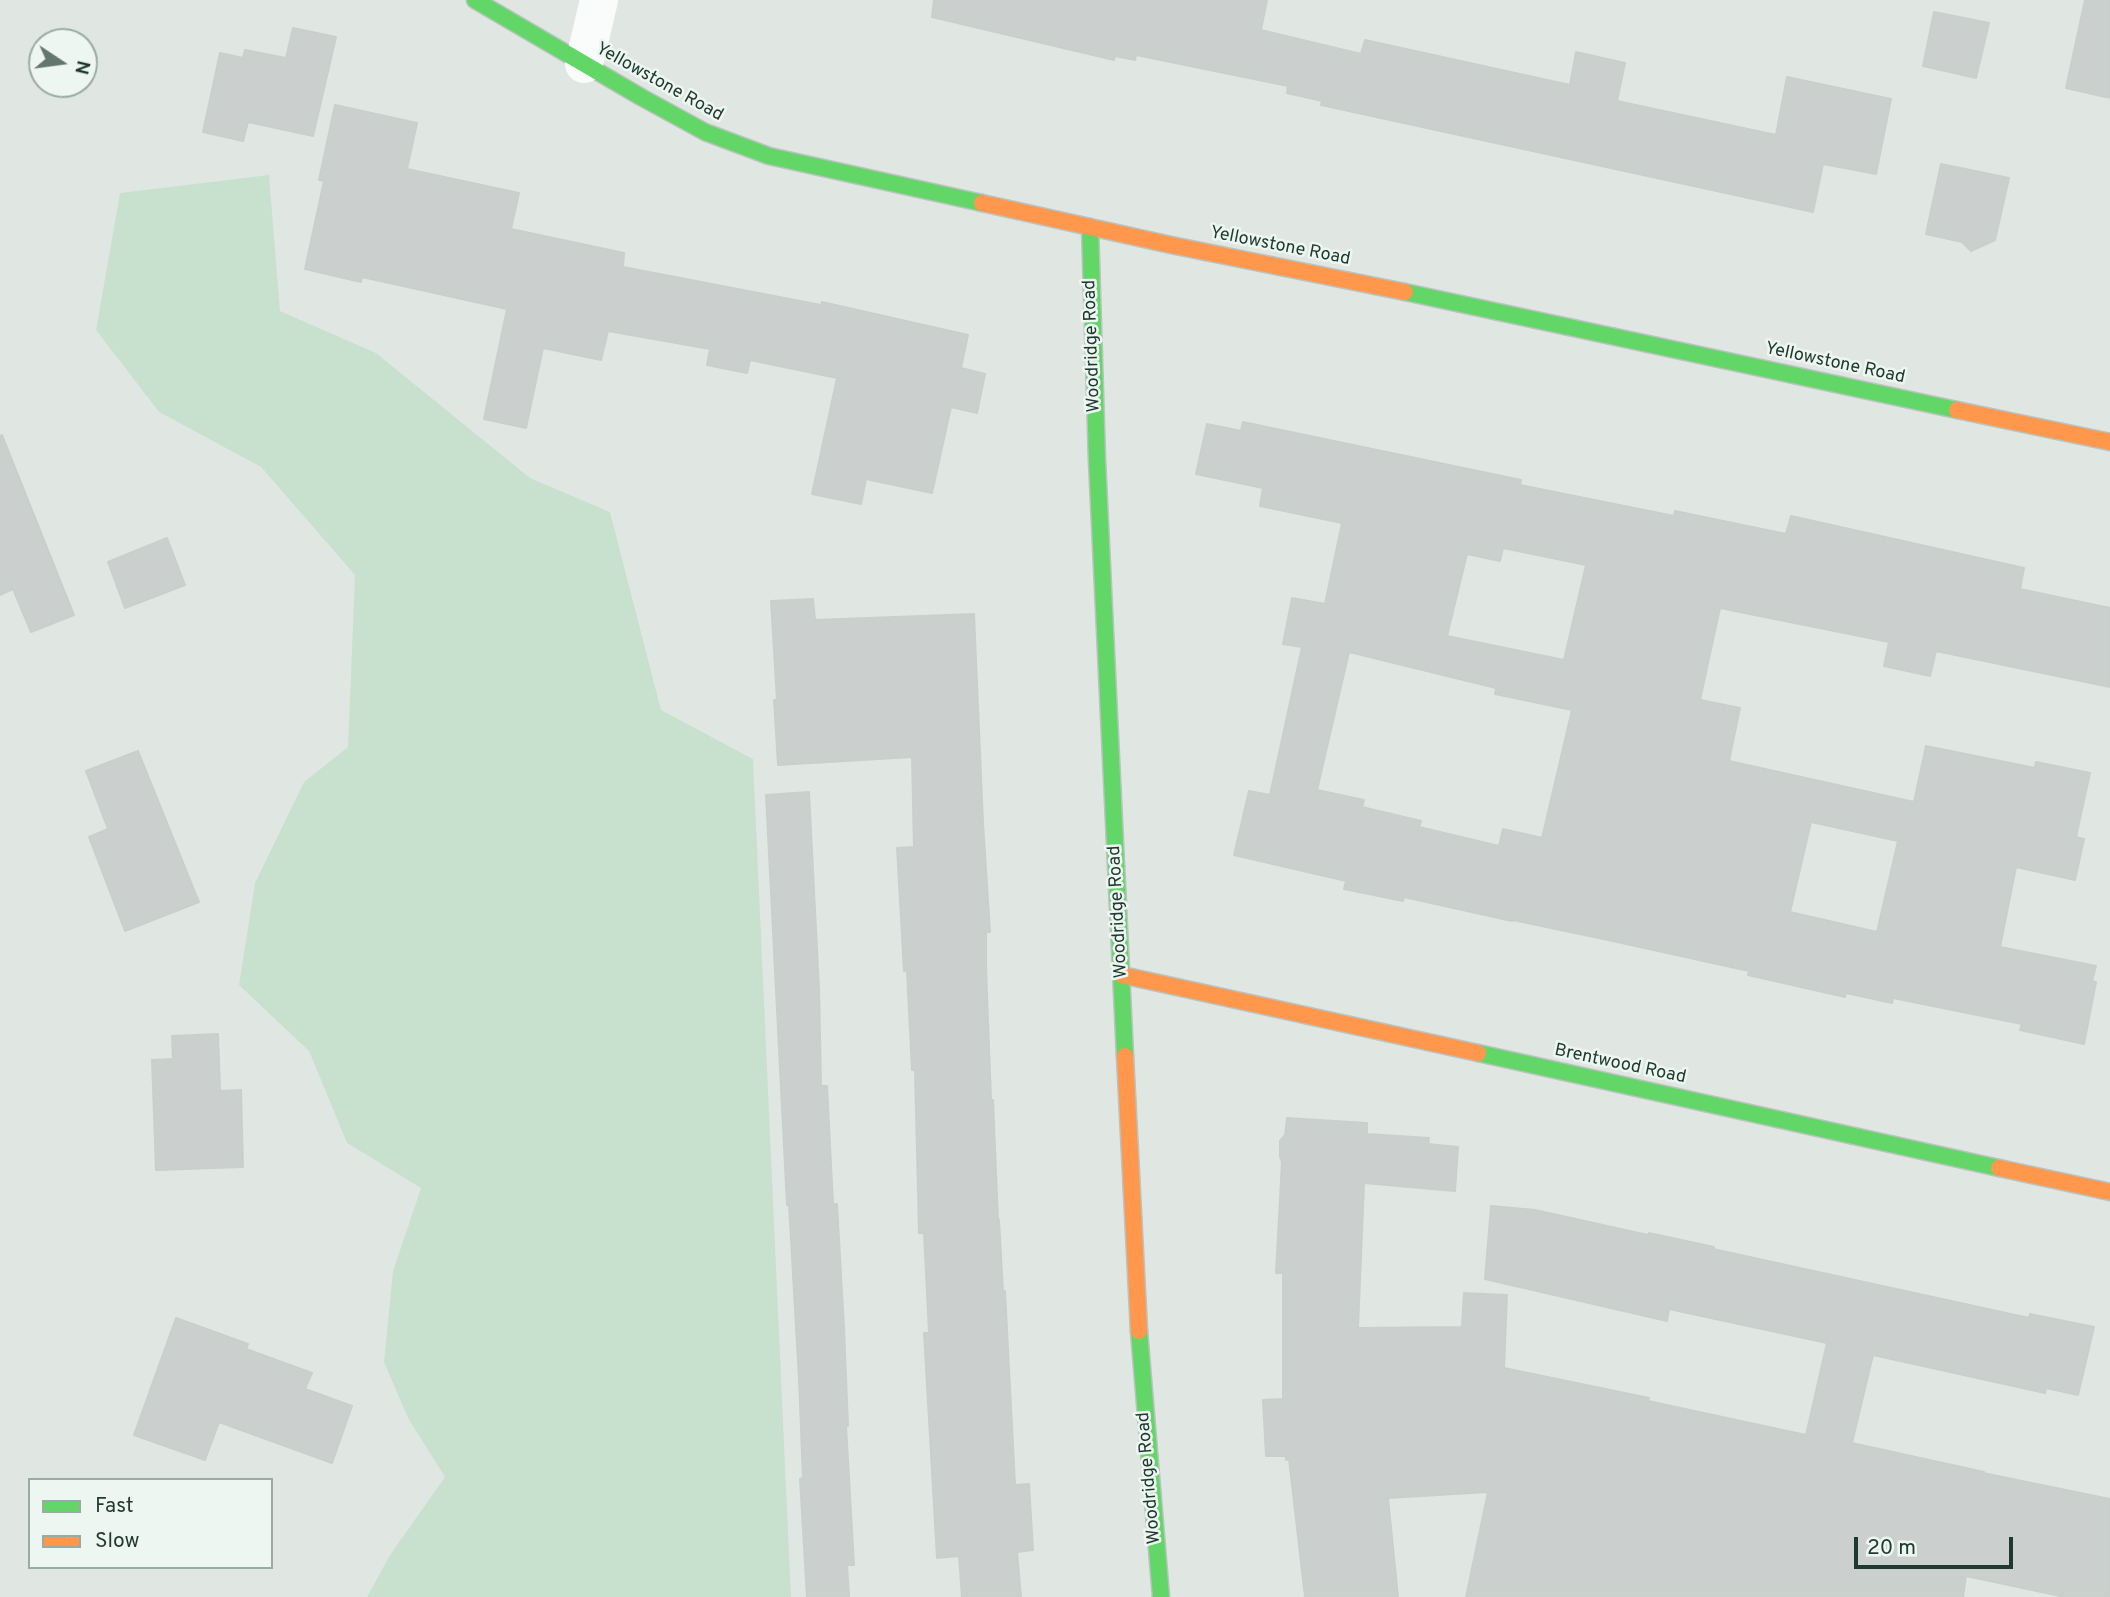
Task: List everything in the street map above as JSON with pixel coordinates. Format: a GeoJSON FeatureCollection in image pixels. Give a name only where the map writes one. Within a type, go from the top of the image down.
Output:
{"type":"FeatureCollection","features":[{"type":"Feature","properties":{"kind":"street","name":"Yellowstone Road"},"geometry":{"type":"LineString","coordinates":[[475,0],[705,132],[769,156],[1090,227],[2110,442]]}},
{"type":"Feature","properties":{"kind":"street"},"geometry":{"type":"LineString","coordinates":[[584,64],[599,0]]}},
{"type":"Feature","properties":{"kind":"street","name":"Woodridge Road"},"geometry":{"type":"LineString","coordinates":[[1090,227],[1093,367],[1136,1275],[1150,1492],[1161,1597]]}},
{"type":"Feature","properties":{"kind":"street","name":"Brentwood Road"},"geometry":{"type":"LineString","coordinates":[[1122,975],[2110,1192]]}},
{"type":"Feature","properties":{"kind":"green space"},"geometry":{"type":"Polygon","coordinates":[[[269,175],[280,311],[376,353],[530,478],[610,512],[661,710],[753,759],[791,1597],[367,1597],[390,1555],[445,1477],[408,1418],[384,1362],[393,1271],[421,1188],[347,1143],[309,1051],[239,985],[255,883],[304,782],[348,747],[355,575],[261,467],[159,412],[96,330],[120,193],[269,175]]]}},
{"type":"Feature","properties":{"kind":"building"},"geometry":{"type":"Polygon","coordinates":[[[934,0],[1267,0],[1261,30],[1361,54],[1365,40],[1570,85],[1576,52],[1625,63],[1617,101],[1776,135],[1787,77],[1891,99],[1876,174],[1823,164],[1813,212],[1321,105],[1322,101],[1287,93],[1288,86],[1136,55],[1135,60],[1115,56],[1114,60],[932,17],[934,0]]]}},
{"type":"Feature","properties":{"kind":"building"},"geometry":{"type":"Polygon","coordinates":[[[2085,0],[2110,0],[2110,98],[2066,88],[2085,0]]]}},
{"type":"Feature","properties":{"kind":"building"},"geometry":{"type":"Polygon","coordinates":[[[1934,12],[1989,23],[1976,78],[1923,66],[1934,12]]]}},
{"type":"Feature","properties":{"kind":"building"},"geometry":{"type":"Polygon","coordinates":[[[293,28],[336,37],[313,136],[248,122],[243,141],[203,132],[220,53],[243,58],[245,50],[286,58],[293,28]]]}},
{"type":"Feature","properties":{"kind":"building"},"geometry":{"type":"Polygon","coordinates":[[[335,105],[417,123],[407,169],[519,193],[511,229],[624,253],[623,267],[821,305],[822,302],[968,335],[961,368],[985,374],[977,413],[951,407],[932,493],[866,479],[861,504],[812,494],[837,378],[750,360],[747,373],[707,365],[710,349],[608,331],[601,360],[543,348],[526,428],[484,419],[507,309],[362,277],[361,282],[305,269],[324,181],[319,180],[335,105]]]}},
{"type":"Feature","properties":{"kind":"building"},"geometry":{"type":"Polygon","coordinates":[[[1941,164],[2009,178],[1995,240],[1971,251],[1962,242],[1926,234],[1941,164]]]}},
{"type":"Feature","properties":{"kind":"building"},"geometry":{"type":"Polygon","coordinates":[[[1243,422],[1521,480],[1520,485],[1674,516],[1675,511],[1786,534],[1791,516],[2024,568],[2020,589],[2110,608],[2110,687],[1936,651],[1930,676],[1884,666],[1889,642],[1720,608],[1700,700],[1740,708],[1729,761],[1914,802],[1926,746],[2035,768],[2036,762],[2090,773],[2076,837],[2084,839],[2075,880],[2016,867],[2000,947],[2096,966],[2092,981],[2096,982],[2084,1044],[2020,1030],[2022,1024],[1893,998],[1892,1003],[1846,993],[1845,997],[1748,975],[1749,971],[1608,940],[1404,897],[1403,901],[1344,889],[1346,881],[1234,855],[1249,791],[1270,795],[1302,647],[1283,644],[1292,598],[1325,604],[1342,523],[1260,506],[1263,488],[1196,474],[1207,424],[1241,431],[1243,422]],[[1503,548],[1500,561],[1467,554],[1447,636],[1564,660],[1586,565],[1503,548]],[[1349,652],[1317,790],[1364,800],[1362,807],[1421,821],[1419,827],[1499,846],[1503,829],[1542,838],[1572,710],[1495,694],[1496,688],[1349,652]],[[1811,822],[1790,912],[1877,932],[1898,841],[1811,822]]]}},
{"type":"Feature","properties":{"kind":"building"},"geometry":{"type":"Polygon","coordinates":[[[2,435],[74,615],[31,632],[13,589],[0,595],[2,435]]]}},
{"type":"Feature","properties":{"kind":"building"},"geometry":{"type":"Polygon","coordinates":[[[167,538],[185,585],[125,608],[108,562],[167,538]]]}},
{"type":"Feature","properties":{"kind":"building"},"geometry":{"type":"Polygon","coordinates":[[[813,599],[815,620],[974,614],[990,932],[986,932],[986,967],[998,1221],[1003,1292],[1005,1291],[1015,1485],[1029,1484],[1033,1550],[1017,1552],[1021,1597],[962,1597],[959,1556],[937,1558],[924,1333],[929,1333],[924,1233],[919,1233],[915,1070],[912,1070],[897,848],[914,847],[912,757],[778,765],[771,601],[813,599]]]}},
{"type":"Feature","properties":{"kind":"building"},"geometry":{"type":"Polygon","coordinates":[[[138,751],[199,902],[125,931],[89,837],[108,829],[86,771],[138,751]]]}},
{"type":"Feature","properties":{"kind":"building"},"geometry":{"type":"Polygon","coordinates":[[[809,792],[821,1086],[827,1086],[833,1204],[837,1204],[844,1328],[846,1426],[854,1565],[847,1565],[849,1597],[807,1597],[800,1479],[803,1478],[799,1379],[787,1205],[766,795],[809,792]]]}},
{"type":"Feature","properties":{"kind":"building"},"geometry":{"type":"Polygon","coordinates":[[[218,1034],[220,1091],[241,1090],[243,1167],[156,1170],[152,1060],[173,1059],[172,1036],[218,1034]]]}},
{"type":"Feature","properties":{"kind":"building"},"geometry":{"type":"Polygon","coordinates":[[[1287,1118],[1367,1123],[1367,1134],[1429,1138],[1428,1144],[1458,1147],[1455,1191],[1364,1183],[1358,1328],[1462,1327],[1464,1293],[1507,1295],[1504,1368],[1649,1398],[1648,1401],[1806,1435],[1827,1343],[1669,1309],[1667,1321],[1485,1279],[1491,1206],[1535,1210],[2029,1318],[2030,1314],[2094,1327],[2078,1395],[2046,1388],[2045,1393],[1873,1355],[1852,1443],[2110,1499],[2110,1597],[2065,1597],[1966,1576],[1963,1597],[1466,1597],[1488,1492],[1388,1498],[1398,1597],[1305,1597],[1289,1459],[1286,1460],[1286,1456],[1266,1456],[1263,1400],[1283,1399],[1283,1273],[1276,1273],[1282,1162],[1280,1141],[1285,1135],[1287,1118]]]}},
{"type":"Feature","properties":{"kind":"building"},"geometry":{"type":"Polygon","coordinates":[[[176,1318],[248,1344],[246,1349],[312,1373],[305,1389],[352,1406],[332,1463],[219,1422],[205,1460],[134,1435],[176,1318]]]}},
{"type":"Feature","properties":{"kind":"traffic: fast"},"geometry":{"type":"LineString","coordinates":[[475,0],[705,132],[769,156],[982,203]]}},
{"type":"Feature","properties":{"kind":"traffic: fast"},"geometry":{"type":"LineString","coordinates":[[1090,227],[1097,460],[1125,1056]]}},
{"type":"Feature","properties":{"kind":"traffic: fast"},"geometry":{"type":"LineString","coordinates":[[1405,292],[1957,410]]}},
{"type":"Feature","properties":{"kind":"traffic: fast"},"geometry":{"type":"LineString","coordinates":[[1478,1053],[1999,1168]]}},
{"type":"Feature","properties":{"kind":"traffic: fast"},"geometry":{"type":"LineString","coordinates":[[1139,1331],[1161,1597]]}},
{"type":"Feature","properties":{"kind":"traffic: slow"},"geometry":{"type":"LineString","coordinates":[[982,203],[1171,245],[1405,292]]}},
{"type":"Feature","properties":{"kind":"traffic: slow"},"geometry":{"type":"LineString","coordinates":[[1957,410],[2110,442]]}},
{"type":"Feature","properties":{"kind":"traffic: slow"},"geometry":{"type":"LineString","coordinates":[[1122,975],[1478,1053]]}},
{"type":"Feature","properties":{"kind":"traffic: slow"},"geometry":{"type":"LineString","coordinates":[[1125,1056],[1139,1331]]}},
{"type":"Feature","properties":{"kind":"traffic: slow"},"geometry":{"type":"LineString","coordinates":[[1999,1168],[2110,1192]]}}]}
